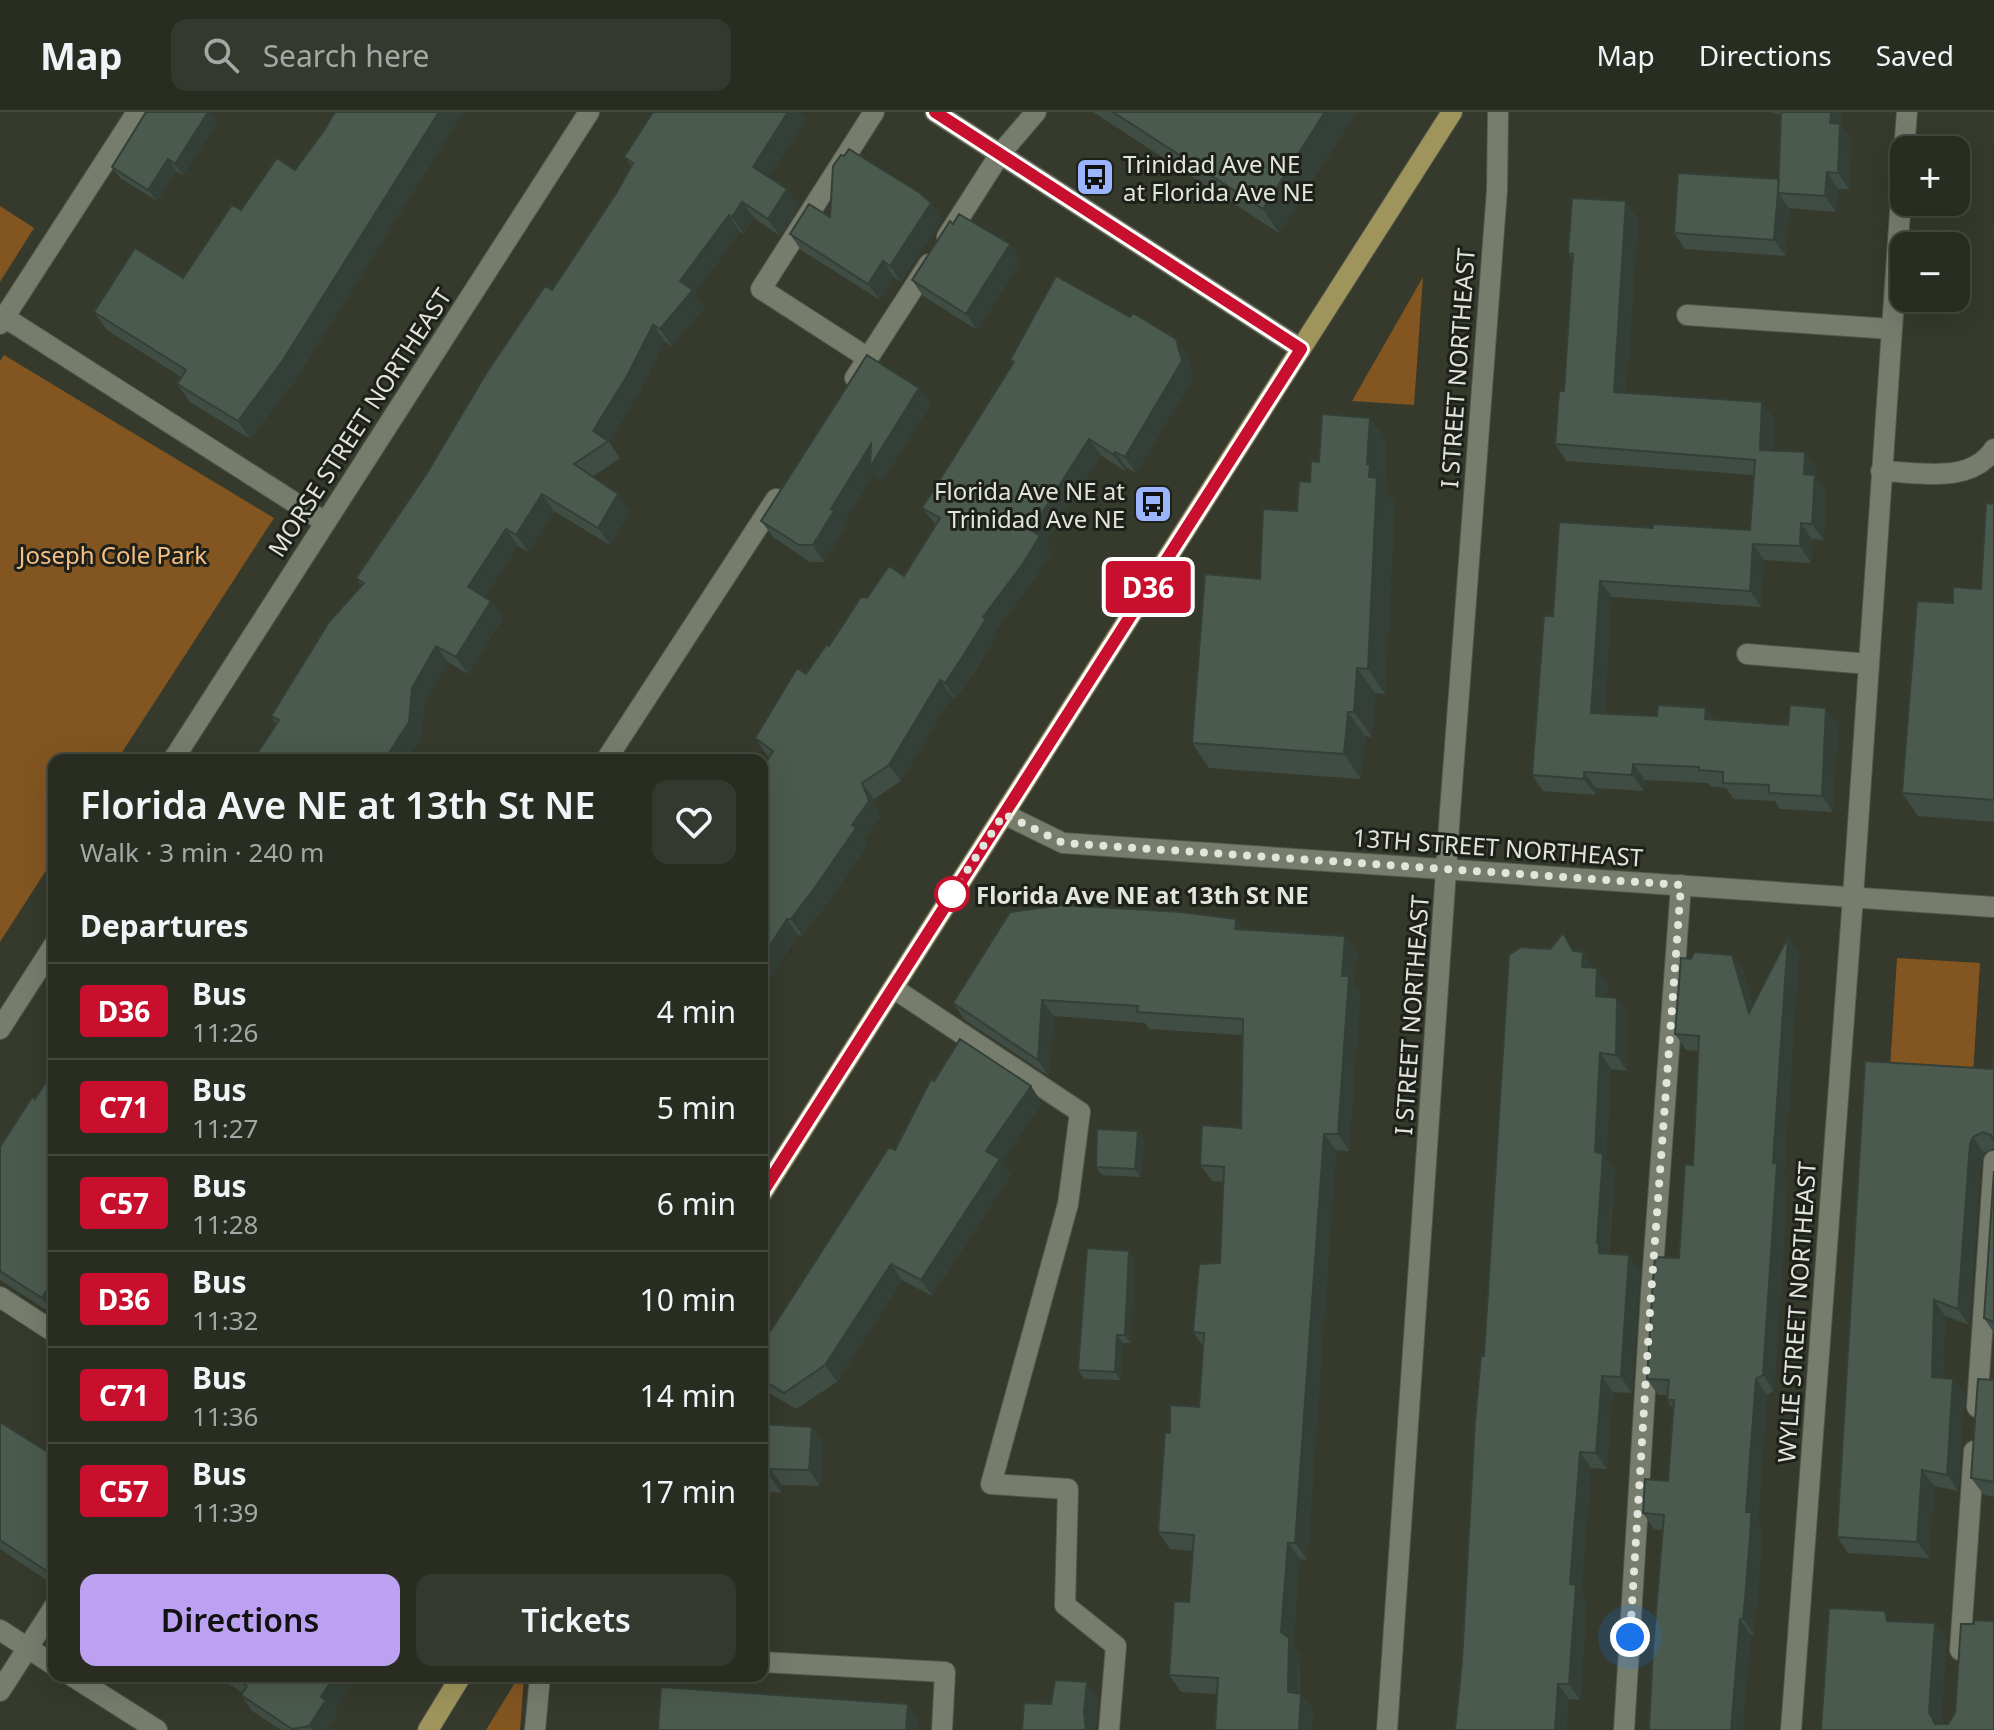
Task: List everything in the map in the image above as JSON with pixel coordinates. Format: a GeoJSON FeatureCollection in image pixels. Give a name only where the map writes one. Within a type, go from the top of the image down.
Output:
{"type":"FeatureCollection","features":[{"type":"Feature","properties":{"kind":"main road"},"geometry":{"type":"LineString","coordinates":[[768,1184],[1452,112]]}},
{"type":"Feature","properties":{"kind":"main road"},"geometry":{"type":"LineString","coordinates":[[428,1730],[457,1682]]}},
{"type":"Feature","properties":{"kind":"street"},"geometry":{"type":"LineString","coordinates":[[137,112],[2,320],[325,522]]}},
{"type":"Feature","properties":{"kind":"street","name":"MORSE STREET NORTHEAST"},"geometry":{"type":"LineString","coordinates":[[177,754],[589,112]]}},
{"type":"Feature","properties":{"kind":"street"},"geometry":{"type":"LineString","coordinates":[[868,358],[761,289],[874,112]]}},
{"type":"Feature","properties":{"kind":"street"},"geometry":{"type":"LineString","coordinates":[[935,112],[1301,349]]}},
{"type":"Feature","properties":{"kind":"street"},"geometry":{"type":"LineString","coordinates":[[842,398],[1000,154],[1036,112]]}},
{"type":"Feature","properties":{"kind":"street","name":"I STREET NORTHEAST"},"geometry":{"type":"LineString","coordinates":[[1387,1730],[1497,190],[1498,112]]}},
{"type":"Feature","properties":{"kind":"street","name":"WYLIE STREET NORTHEAST"},"geometry":{"type":"LineString","coordinates":[[1905,136],[1907,112]]}},
{"type":"Feature","properties":{"kind":"street","name":"WYLIE STREET NORTHEAST"},"geometry":{"type":"LineString","coordinates":[[1791,1730],[1853,897],[1899,216]]}},
{"type":"Feature","properties":{"kind":"street"},"geometry":{"type":"LineString","coordinates":[[1687,315],[1891,329]]}},
{"type":"Feature","properties":{"kind":"street"},"geometry":{"type":"LineString","coordinates":[[1881,471],[1959,474],[1986,460],[1994,449]]}},
{"type":"Feature","properties":{"kind":"street"},"geometry":{"type":"LineString","coordinates":[[610,754],[789,479]]}},
{"type":"Feature","properties":{"kind":"street"},"geometry":{"type":"LineString","coordinates":[[1747,654],[1869,664]]}},
{"type":"Feature","properties":{"kind":"street","name":"13TH STREET NORTHEAST"},"geometry":{"type":"LineString","coordinates":[[1004,814],[1063,843],[1994,907]]}},
{"type":"Feature","properties":{"kind":"street"},"geometry":{"type":"LineString","coordinates":[[1624,1730],[1681,885]]}},
{"type":"Feature","properties":{"kind":"street"},"geometry":{"type":"LineString","coordinates":[[0,1029],[48,954]]}},
{"type":"Feature","properties":{"kind":"street"},"geometry":{"type":"LineString","coordinates":[[893,988],[1080,1112],[1068,1204],[991,1484],[1068,1489],[1065,1605],[1116,1646],[1109,1730]]}},
{"type":"Feature","properties":{"kind":"street"},"geometry":{"type":"LineString","coordinates":[[1959,1667],[1994,1161]]}},
{"type":"Feature","properties":{"kind":"street"},"geometry":{"type":"LineString","coordinates":[[0,1297],[48,1328]]}},
{"type":"Feature","properties":{"kind":"street"},"geometry":{"type":"LineString","coordinates":[[0,1691],[48,1616]]}},
{"type":"Feature","properties":{"kind":"street"},"geometry":{"type":"LineString","coordinates":[[0,1630],[48,1661]]}},
{"type":"Feature","properties":{"kind":"street"},"geometry":{"type":"LineString","coordinates":[[768,1662],[945,1672],[942,1730]]}},
{"type":"Feature","properties":{"kind":"street"},"geometry":{"type":"LineString","coordinates":[[81,1682],[157,1730]]}},
{"type":"Feature","properties":{"kind":"street"},"geometry":{"type":"LineString","coordinates":[[535,1730],[539,1682]]}},
{"type":"Feature","properties":{"kind":"green space"},"geometry":{"type":"Polygon","coordinates":[[[0,206],[34,228],[0,282],[0,206]]]}},
{"type":"Feature","properties":{"kind":"green space"},"geometry":{"type":"Polygon","coordinates":[[[1423,277],[1414,405],[1352,401],[1423,277]]]}},
{"type":"Feature","properties":{"kind":"green space","name":"Joseph Cole Park"},"geometry":{"type":"Polygon","coordinates":[[[4,355],[274,518],[121,754],[48,754],[48,867],[0,942],[0,361],[4,355]]]}},
{"type":"Feature","properties":{"kind":"green space"},"geometry":{"type":"Polygon","coordinates":[[[1897,958],[1980,963],[1973,1074],[1890,1069],[1897,958]]]}},
{"type":"Feature","properties":{"kind":"green space"},"geometry":{"type":"Polygon","coordinates":[[[515,1682],[524,1682],[520,1730],[486,1730],[515,1682]]]}},
{"type":"Feature","properties":{"kind":"building"},"geometry":{"type":"Polygon","coordinates":[[[146,112],[208,112],[175,164],[168,159],[148,190],[112,167],[146,112]]]}},
{"type":"Feature","properties":{"kind":"building"},"geometry":{"type":"Polygon","coordinates":[[[335,112],[439,112],[283,360],[238,421],[177,384],[186,370],[94,312],[135,248],[183,278],[232,205],[241,210],[277,158],[295,170],[335,112]]]}},
{"type":"Feature","properties":{"kind":"building"},"geometry":{"type":"Polygon","coordinates":[[[653,112],[788,112],[753,167],[787,189],[768,219],[742,202],[732,217],[729,215],[680,281],[693,290],[660,329],[653,325],[627,376],[593,431],[608,441],[574,464],[618,494],[598,528],[542,494],[516,535],[506,529],[468,587],[491,601],[456,657],[436,646],[412,688],[409,722],[391,754],[257,754],[279,720],[271,716],[329,622],[364,583],[356,578],[427,473],[487,372],[545,286],[552,290],[617,192],[633,163],[624,157],[653,112]]]}},
{"type":"Feature","properties":{"kind":"building"},"geometry":{"type":"Polygon","coordinates":[[[1113,112],[1325,112],[1263,209],[1113,112]]]}},
{"type":"Feature","properties":{"kind":"building"},"geometry":{"type":"Polygon","coordinates":[[[1781,112],[1831,112],[1830,123],[1840,124],[1838,173],[1827,172],[1825,196],[1778,193],[1781,112]]]}},
{"type":"Feature","properties":{"kind":"building"},"geometry":{"type":"Polygon","coordinates":[[[849,149],[931,203],[890,266],[883,261],[868,284],[790,234],[809,204],[830,217],[833,166],[849,149]]]}},
{"type":"Feature","properties":{"kind":"building"},"geometry":{"type":"Polygon","coordinates":[[[1678,173],[1779,179],[1774,240],[1674,233],[1678,173]]]}},
{"type":"Feature","properties":{"kind":"building"},"geometry":{"type":"Polygon","coordinates":[[[1572,198],[1626,201],[1614,392],[1762,402],[1760,450],[1805,452],[1804,474],[1815,475],[1812,524],[1801,523],[1800,546],[1753,544],[1750,591],[1600,581],[1591,713],[1657,716],[1658,705],[1706,708],[1705,719],[1788,725],[1790,705],[1826,708],[1822,796],[1769,793],[1769,785],[1723,783],[1723,772],[1699,770],[1699,767],[1633,764],[1632,775],[1584,772],[1584,779],[1532,775],[1544,616],[1553,616],[1559,522],[1750,530],[1755,460],[1555,444],[1559,391],[1564,391],[1573,254],[1568,253],[1572,198]]]}},
{"type":"Feature","properties":{"kind":"building"},"geometry":{"type":"Polygon","coordinates":[[[959,214],[1010,244],[966,314],[912,280],[950,221],[953,224],[959,214]]]}},
{"type":"Feature","properties":{"kind":"building"},"geometry":{"type":"Polygon","coordinates":[[[1056,276],[1130,317],[1133,313],[1176,339],[1182,361],[1125,457],[1115,452],[1114,455],[1089,439],[1031,530],[1040,536],[1022,565],[983,617],[986,619],[945,683],[940,680],[889,765],[862,783],[869,801],[852,825],[856,828],[768,949],[768,760],[773,751],[755,738],[797,668],[806,674],[827,644],[829,646],[861,597],[867,598],[889,566],[904,576],[940,518],[922,508],[1014,362],[1010,360],[1056,276]]]}},
{"type":"Feature","properties":{"kind":"building"},"geometry":{"type":"Polygon","coordinates":[[[867,355],[919,388],[870,467],[871,444],[813,545],[799,545],[761,521],[867,355]]]}},
{"type":"Feature","properties":{"kind":"building"},"geometry":{"type":"Polygon","coordinates":[[[1322,414],[1370,418],[1367,464],[1370,464],[1369,477],[1377,478],[1368,669],[1357,668],[1354,712],[1348,712],[1344,754],[1192,743],[1205,574],[1260,579],[1263,509],[1297,511],[1299,481],[1310,482],[1311,461],[1319,462],[1322,414]]]}},
{"type":"Feature","properties":{"kind":"building"},"geometry":{"type":"Polygon","coordinates":[[[1986,503],[1994,504],[1994,800],[1902,793],[1917,601],[1953,603],[1953,587],[1981,589],[1986,503]]]}},
{"type":"Feature","properties":{"kind":"building"},"geometry":{"type":"Polygon","coordinates":[[[1062,905],[1181,912],[1236,919],[1235,929],[1345,936],[1342,976],[1349,976],[1338,1134],[1324,1134],[1295,1543],[1288,1543],[1281,1632],[1289,1638],[1288,1692],[1301,1694],[1299,1730],[1215,1730],[1218,1678],[1169,1675],[1174,1601],[1189,1602],[1194,1535],[1158,1532],[1165,1432],[1170,1433],[1170,1405],[1199,1407],[1204,1333],[1193,1332],[1199,1264],[1220,1263],[1224,1167],[1200,1165],[1202,1125],[1241,1128],[1243,1019],[1137,1012],[1138,1006],[1042,1000],[1038,1060],[953,1003],[1010,912],[1062,905]]]}},
{"type":"Feature","properties":{"kind":"building"},"geometry":{"type":"Polygon","coordinates":[[[1563,933],[1573,951],[1583,952],[1582,967],[1597,968],[1596,996],[1617,998],[1616,1055],[1600,1053],[1595,1152],[1603,1154],[1597,1243],[1599,1253],[1629,1255],[1621,1377],[1602,1376],[1596,1453],[1580,1452],[1570,1584],[1576,1585],[1569,1684],[1558,1684],[1555,1730],[1455,1730],[1462,1661],[1475,1421],[1481,1356],[1484,1356],[1509,955],[1521,947],[1550,949],[1563,933]]]}},
{"type":"Feature","properties":{"kind":"building"},"geometry":{"type":"Polygon","coordinates":[[[1788,937],[1763,1375],[1756,1379],[1746,1512],[1751,1512],[1751,1524],[1731,1730],[1649,1730],[1664,1515],[1643,1513],[1645,1479],[1668,1481],[1674,1400],[1667,1400],[1669,1380],[1647,1379],[1653,1280],[1655,1257],[1679,1258],[1685,1164],[1693,1165],[1699,1036],[1675,1034],[1681,958],[1691,959],[1694,952],[1732,955],[1749,1013],[1788,937]]]}},
{"type":"Feature","properties":{"kind":"building"},"geometry":{"type":"Polygon","coordinates":[[[960,1039],[1031,1086],[986,1151],[1000,1159],[921,1280],[891,1264],[825,1365],[784,1393],[768,1383],[768,1335],[889,1147],[895,1150],[931,1079],[934,1081],[960,1039]]]}},
{"type":"Feature","properties":{"kind":"building"},"geometry":{"type":"Polygon","coordinates":[[[1994,1043],[1994,1142],[1991,1135],[1983,1132],[1973,1137],[1970,1144],[1958,1309],[1934,1300],[1932,1377],[1953,1379],[1947,1475],[1922,1470],[1917,1542],[1837,1537],[1865,1061],[1992,1069],[1994,1043]]]}},
{"type":"Feature","properties":{"kind":"building"},"geometry":{"type":"Polygon","coordinates":[[[48,1078],[48,1288],[42,1298],[0,1271],[0,1147],[32,1097],[35,1099],[48,1078]]]}},
{"type":"Feature","properties":{"kind":"building"},"geometry":{"type":"Polygon","coordinates":[[[1097,1129],[1138,1131],[1135,1169],[1096,1167],[1097,1129]]]}},
{"type":"Feature","properties":{"kind":"building"},"geometry":{"type":"Polygon","coordinates":[[[1994,1171],[1994,1322],[1984,1318],[1994,1171]]]}},
{"type":"Feature","properties":{"kind":"building"},"geometry":{"type":"Polygon","coordinates":[[[1087,1248],[1129,1251],[1125,1335],[1117,1335],[1115,1372],[1078,1370],[1087,1248]]]}},
{"type":"Feature","properties":{"kind":"building"},"geometry":{"type":"Polygon","coordinates":[[[1978,1379],[1994,1380],[1994,1482],[1971,1478],[1978,1379]]]}},
{"type":"Feature","properties":{"kind":"building"},"geometry":{"type":"Polygon","coordinates":[[[0,1422],[48,1452],[48,1572],[0,1540],[0,1422]]]}},
{"type":"Feature","properties":{"kind":"building"},"geometry":{"type":"Polygon","coordinates":[[[768,1424],[812,1427],[809,1470],[770,1469],[770,1476],[768,1424]]]}},
{"type":"Feature","properties":{"kind":"building"},"geometry":{"type":"Polygon","coordinates":[[[1829,1608],[1885,1611],[1887,1621],[1935,1623],[1929,1712],[1935,1724],[1948,1724],[1955,1713],[1961,1624],[1974,1624],[1974,1620],[1994,1621],[1994,1730],[1821,1730],[1829,1608]]]}},
{"type":"Feature","properties":{"kind":"building"},"geometry":{"type":"Polygon","coordinates":[[[1055,1680],[1087,1682],[1086,1730],[1022,1730],[1024,1703],[1051,1704],[1055,1680]]]}},
{"type":"Feature","properties":{"kind":"building"},"geometry":{"type":"Polygon","coordinates":[[[241,1682],[331,1682],[321,1697],[326,1700],[309,1726],[292,1729],[241,1695],[247,1686],[241,1682]]]}},
{"type":"Feature","properties":{"kind":"building"},"geometry":{"type":"Polygon","coordinates":[[[661,1687],[908,1704],[906,1730],[658,1730],[661,1687]]]}},
{"type":"Feature","properties":{"kind":"bus line","name":"D36"},"geometry":{"type":"LineString","coordinates":[[768,1184],[1301,349],[935,112]]}},
{"type":"Feature","properties":{"kind":"place","name":"Trinidad Ave NE at Florida Ave NE"},"geometry":{"type":"Point","coordinates":[1095,177]}},
{"type":"Feature","properties":{"kind":"place","name":"Florida Ave NE at Trinidad Ave NE"},"geometry":{"type":"Point","coordinates":[1153,504]}},
{"type":"Feature","properties":{"kind":"place","name":"Florida Ave NE at 13th St NE"},"geometry":{"type":"Point","coordinates":[952,894]}},
{"type":"Feature","properties":{"kind":"route"},"geometry":{"type":"LineString","coordinates":[[952,894],[1004,814],[1063,843],[1681,885],[1630,1637]]}}]}
